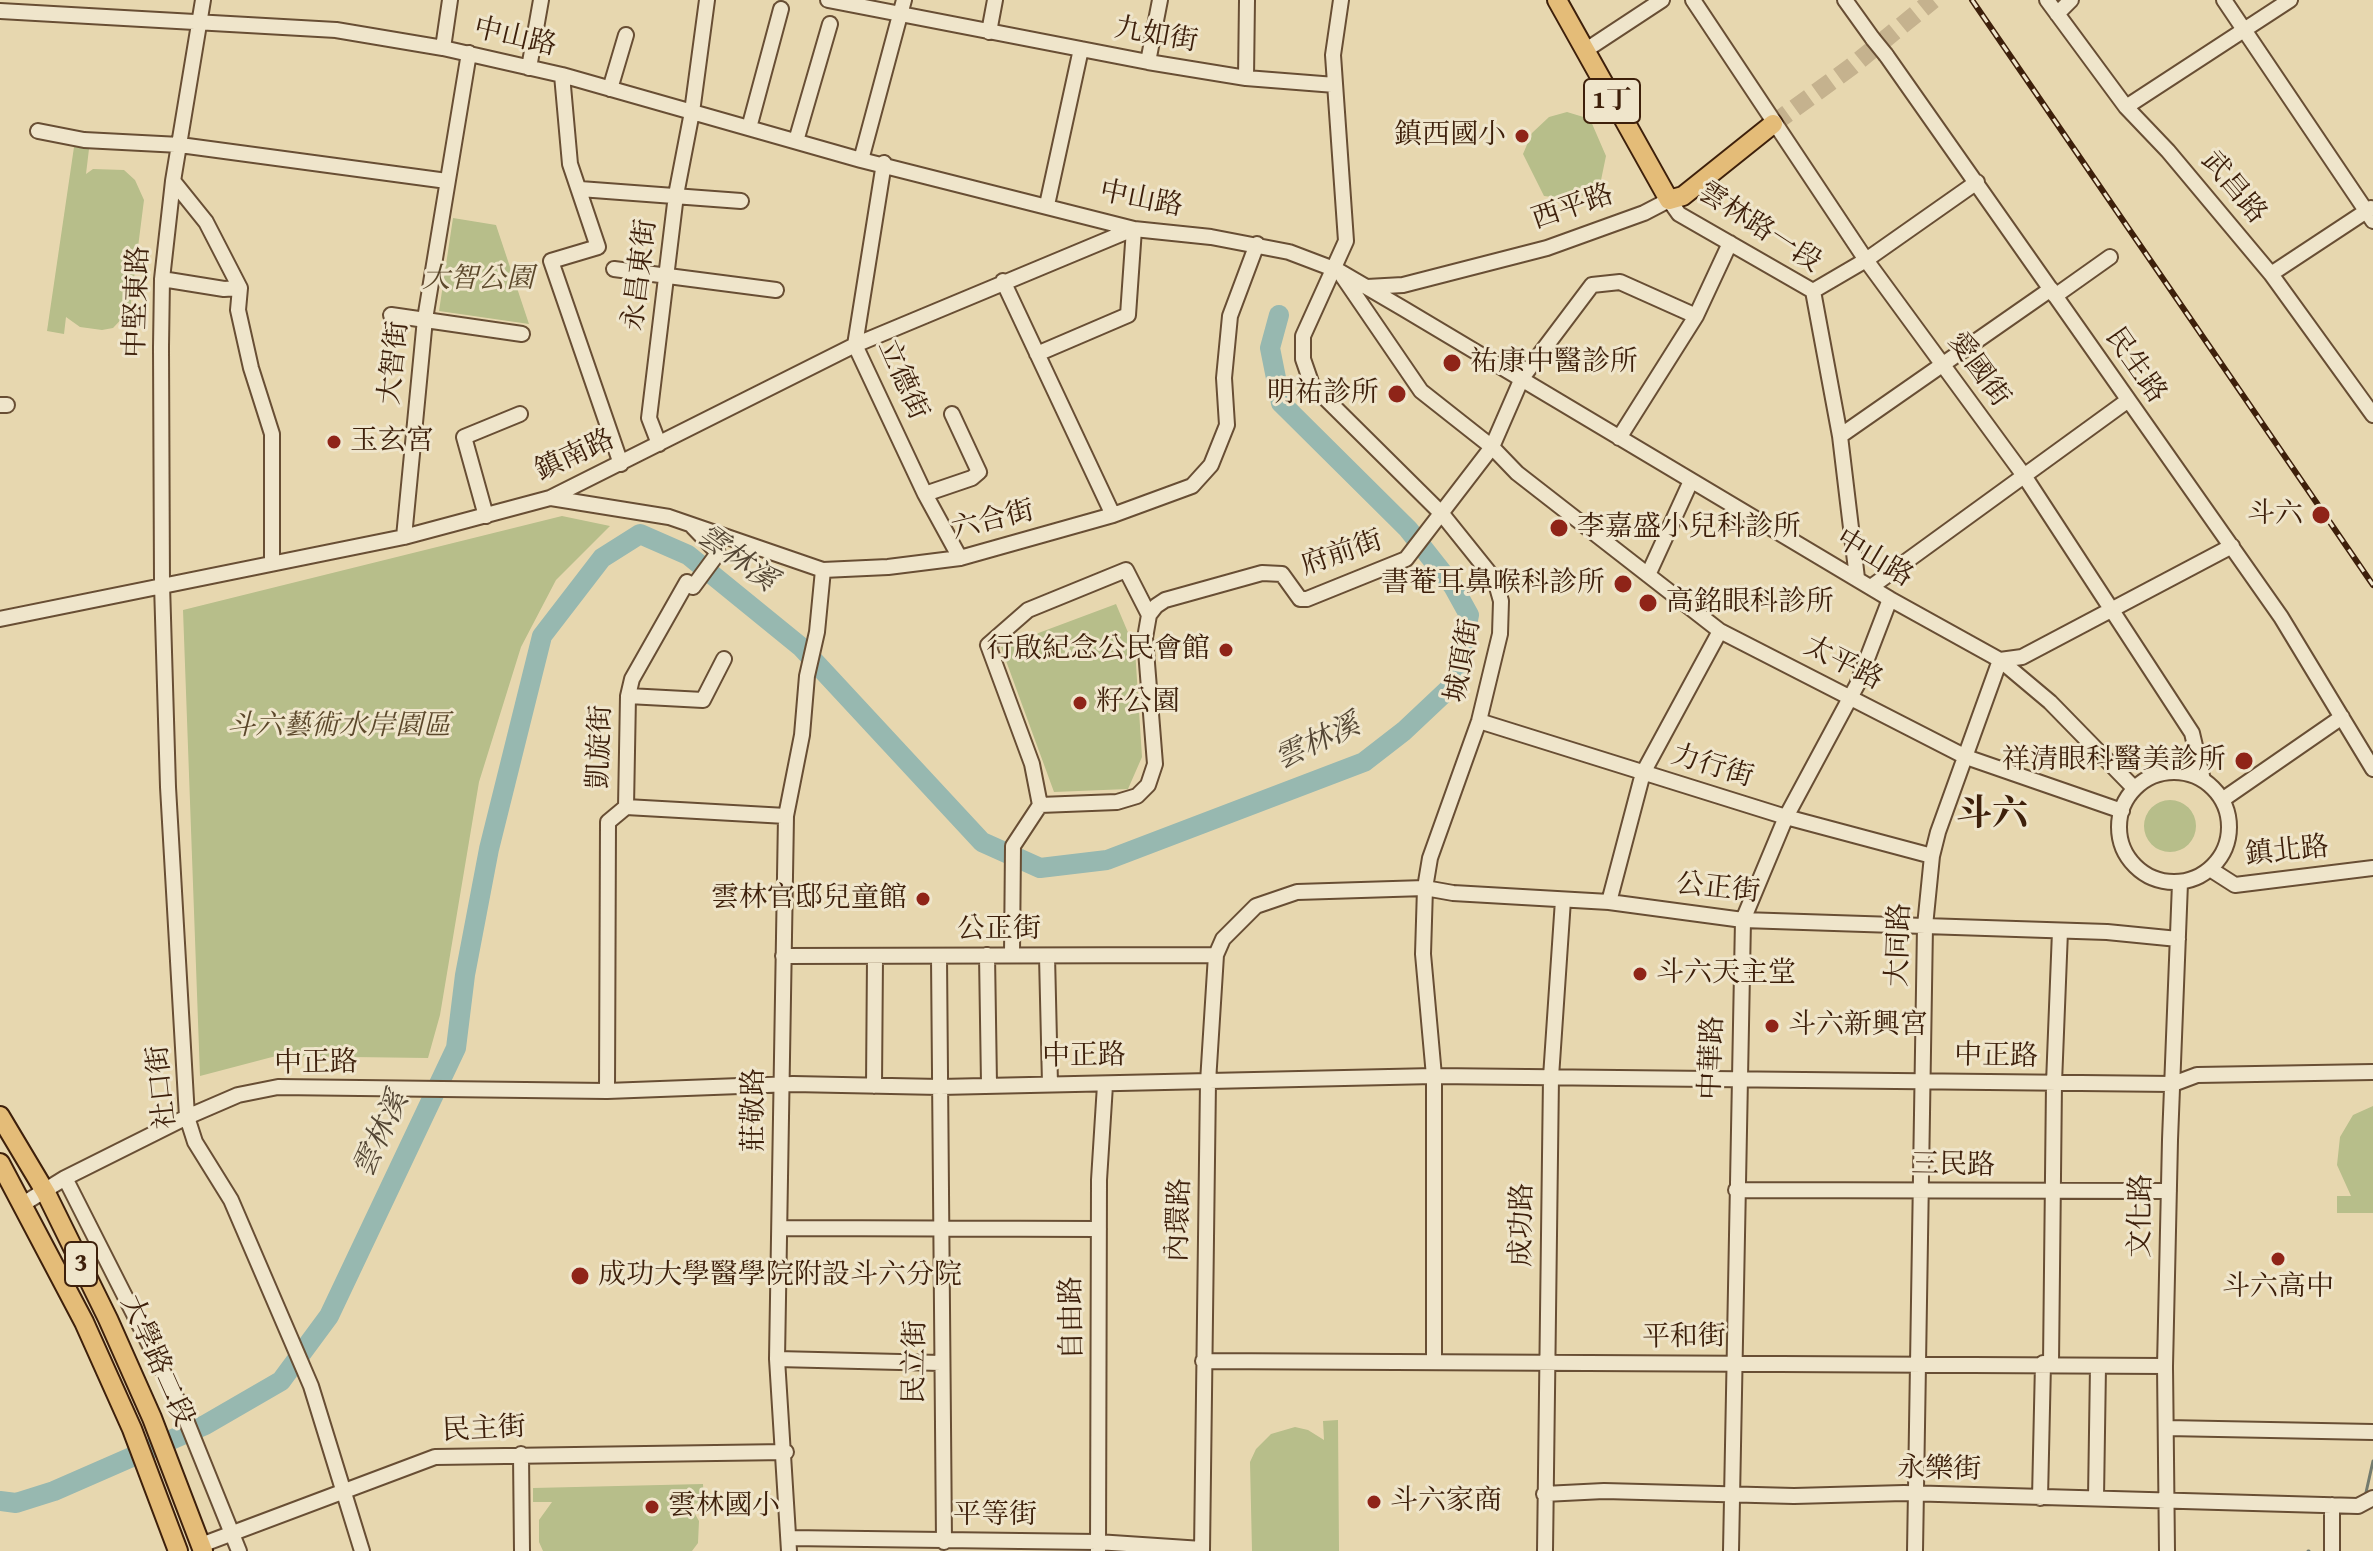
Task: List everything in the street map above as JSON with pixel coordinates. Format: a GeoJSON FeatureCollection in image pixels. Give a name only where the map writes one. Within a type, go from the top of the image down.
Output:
{"type":"FeatureCollection","features":[{"type":"Feature","properties":{"kind":"main road","name":"雲林路一段"},"geometry":{"type":"LineString","coordinates":[[1557,0],[1669,200]]}},
{"type":"Feature","properties":{"kind":"main road","name":"西平路"},"geometry":{"type":"LineString","coordinates":[[1669,200],[1683,196],[1773,124]]}},
{"type":"Feature","properties":{"kind":"main road","name":"大學路二段"},"geometry":{"type":"LineString","coordinates":[[0,1116],[46,1193],[152,1418],[202,1548]]}},
{"type":"Feature","properties":{"kind":"main road","name":"大學路二段"},"geometry":{"type":"LineString","coordinates":[[0,1163],[84,1322],[132,1429],[178,1551]]}},
{"type":"Feature","properties":{"kind":"street","name":"中堅東路"},"geometry":{"type":"LineString","coordinates":[[162,584],[162,279],[173,181],[203,0]]}},
{"type":"Feature","properties":{"kind":"street"},"geometry":{"type":"LineString","coordinates":[[443,48],[450,0]]}},
{"type":"Feature","properties":{"kind":"street"},"geometry":{"type":"LineString","coordinates":[[529,68],[541,0]]}},
{"type":"Feature","properties":{"kind":"street","name":"永昌東街"},"geometry":{"type":"LineString","coordinates":[[659,444],[649,418],[676,195],[692,112],[707,0]]}},
{"type":"Feature","properties":{"kind":"street","name":"九如街"},"geometry":{"type":"LineString","coordinates":[[828,0],[903,6],[989,32],[1148,62],[1246,78],[1335,85]]}},
{"type":"Feature","properties":{"kind":"street"},"geometry":{"type":"LineString","coordinates":[[989,32],[995,0]]}},
{"type":"Feature","properties":{"kind":"street"},"geometry":{"type":"LineString","coordinates":[[1148,62],[1160,0]]}},
{"type":"Feature","properties":{"kind":"street"},"geometry":{"type":"LineString","coordinates":[[1246,78],[1247,0]]}},
{"type":"Feature","properties":{"kind":"street","name":"城頂街"},"geometry":{"type":"LineString","coordinates":[[1341,0],[1333,55],[1346,241],[1336,270],[1303,336],[1303,359],[1312,385],[1442,515],[1495,580],[1501,601],[1500,634],[1479,721],[1430,858],[1425,888],[1423,954],[1434,1076],[1434,1361]]}},
{"type":"Feature","properties":{"kind":"street"},"geometry":{"type":"LineString","coordinates":[[1586,50],[1662,0]]}},
{"type":"Feature","properties":{"kind":"street","name":"愛國街"},"geometry":{"type":"LineString","coordinates":[[1693,0],[1866,260],[2025,477],[2192,733],[2203,780]]}},
{"type":"Feature","properties":{"kind":"street","name":"民生路"},"geometry":{"type":"LineString","coordinates":[[1845,0],[1977,182],[2127,401],[2232,546],[2373,769]]}},
{"type":"Feature","properties":{"kind":"street","name":"武昌路"},"geometry":{"type":"LineString","coordinates":[[2047,0],[2126,107],[2168,151],[2271,274],[2373,415]]}},
{"type":"Feature","properties":{"kind":"street"},"geometry":{"type":"LineString","coordinates":[[2057,14],[2071,0]]}},
{"type":"Feature","properties":{"kind":"street"},"geometry":{"type":"LineString","coordinates":[[2224,0],[2371,213],[2271,274]]}},
{"type":"Feature","properties":{"kind":"street"},"geometry":{"type":"LineString","coordinates":[[2126,107],[2290,0]]}},
{"type":"Feature","properties":{"kind":"street"},"geometry":{"type":"LineString","coordinates":[[861,160],[903,6]]}},
{"type":"Feature","properties":{"kind":"street"},"geometry":{"type":"LineString","coordinates":[[749,128],[781,9]]}},
{"type":"Feature","properties":{"kind":"street","name":"中山路"},"geometry":{"type":"LineString","coordinates":[[0,11],[201,25],[336,30],[443,48],[562,75],[861,160],[884,163],[1134,229],[1257,244],[1289,252],[1336,270],[1366,287],[1890,599],[2000,660],[2050,702],[2134,788]]}},
{"type":"Feature","properties":{"kind":"street"},"geometry":{"type":"LineString","coordinates":[[796,141],[830,24]]}},
{"type":"Feature","properties":{"kind":"street"},"geometry":{"type":"LineString","coordinates":[[610,89],[626,35]]}},
{"type":"Feature","properties":{"kind":"street"},"geometry":{"type":"LineString","coordinates":[[1047,205],[1081,49]]}},
{"type":"Feature","properties":{"kind":"street","name":"大智街"},"geometry":{"type":"LineString","coordinates":[[404,537],[425,319],[469,53]]}},
{"type":"Feature","properties":{"kind":"street"},"geometry":{"type":"LineString","coordinates":[[562,75],[570,164],[598,247],[551,261],[621,464]]}},
{"type":"Feature","properties":{"kind":"street"},"geometry":{"type":"LineString","coordinates":[[38,131],[84,140],[180,145],[447,181]]}},
{"type":"Feature","properties":{"kind":"street","name":"立德街"},"geometry":{"type":"LineString","coordinates":[[884,163],[855,345],[925,494],[960,558]]}},
{"type":"Feature","properties":{"kind":"street"},"geometry":{"type":"LineString","coordinates":[[173,181],[206,222],[240,288],[238,310],[247,354],[272,434],[272,563]]}},
{"type":"Feature","properties":{"kind":"street"},"geometry":{"type":"LineString","coordinates":[[1813,291],[1866,260],[1977,182]]}},
{"type":"Feature","properties":{"kind":"street"},"geometry":{"type":"LineString","coordinates":[[580,189],[741,201]]}},
{"type":"Feature","properties":{"kind":"street","name":"雲林路一段"},"geometry":{"type":"LineString","coordinates":[[1669,200],[1679,214],[1813,291],[1840,436],[1857,578]]}},
{"type":"Feature","properties":{"kind":"street","name":"西平路"},"geometry":{"type":"LineString","coordinates":[[1366,287],[1403,285],[1547,248],[1644,213],[1669,200]]}},
{"type":"Feature","properties":{"kind":"street"},"geometry":{"type":"LineString","coordinates":[[1037,354],[1128,315],[1134,229]]}},
{"type":"Feature","properties":{"kind":"street","name":"鎮南路"},"geometry":{"type":"LineString","coordinates":[[0,619],[404,537],[550,498],[855,345],[1134,229]]}},
{"type":"Feature","properties":{"kind":"street"},"geometry":{"type":"LineString","coordinates":[[1619,438],[1696,316],[1730,243]]}},
{"type":"Feature","properties":{"kind":"street","name":"六合街"},"geometry":{"type":"LineString","coordinates":[[550,498],[669,517],[823,570],[888,567],[960,558],[1113,515],[1192,486],[1211,465],[1227,425],[1224,378],[1230,316],[1257,244]]}},
{"type":"Feature","properties":{"kind":"street"},"geometry":{"type":"LineString","coordinates":[[1840,436],[1941,366],[2110,257]]}},
{"type":"Feature","properties":{"kind":"street"},"geometry":{"type":"LineString","coordinates":[[614,269],[776,290]]}},
{"type":"Feature","properties":{"kind":"street","name":"太平路"},"geometry":{"type":"LineString","coordinates":[[1336,270],[1421,391],[1492,447],[1517,473],[1720,631],[1966,757],[2122,811]]}},
{"type":"Feature","properties":{"kind":"street"},"geometry":{"type":"LineString","coordinates":[[162,279],[224,289],[240,288]]}},
{"type":"Feature","properties":{"kind":"street"},"geometry":{"type":"LineString","coordinates":[[1003,281],[1113,515]]}},
{"type":"Feature","properties":{"kind":"street","name":"府前街"},"geometry":{"type":"LineString","coordinates":[[1149,615],[1165,600],[1262,573],[1282,574],[1300,599],[1307,599],[1406,559],[1492,447],[1522,378],[1592,285],[1620,282],[1696,316]]}},
{"type":"Feature","properties":{"kind":"street"},"geometry":{"type":"LineString","coordinates":[[391,315],[522,334]]}},
{"type":"Feature","properties":{"kind":"street"},"geometry":{"type":"LineString","coordinates":[[1871,587],[2127,401]]}},
{"type":"Feature","properties":{"kind":"street"},"geometry":{"type":"LineString","coordinates":[[486,516],[464,437],[520,414]]}},
{"type":"Feature","properties":{"kind":"street"},"geometry":{"type":"LineString","coordinates":[[925,494],[972,478],[979,472],[952,414]]}},
{"type":"Feature","properties":{"kind":"street"},"geometry":{"type":"LineString","coordinates":[[1648,575],[1691,481]]}},
{"type":"Feature","properties":{"kind":"street","name":"凱旋街"},"geometry":{"type":"LineString","coordinates":[[693,527],[718,553],[693,587],[687,582],[632,679],[628,696],[626,807],[786,816]]}},
{"type":"Feature","properties":{"kind":"street"},"geometry":{"type":"LineString","coordinates":[[2000,660],[2022,657],[2232,546]]}},
{"type":"Feature","properties":{"kind":"street","name":"莊敬路"},"geometry":{"type":"LineString","coordinates":[[789,1544],[786,1452],[777,1359],[782,1228],[780,1085],[786,816],[802,735],[823,570]]}},
{"type":"Feature","properties":{"kind":"street"},"geometry":{"type":"LineString","coordinates":[[1012,954],[1013,846],[1040,805],[1032,764],[988,645],[1028,610],[1126,570],[1149,615],[1145,638],[1155,764],[1148,785],[1137,796],[1117,802],[1040,805]]}},
{"type":"Feature","properties":{"kind":"street","name":"社口街"},"geometry":{"type":"LineString","coordinates":[[162,584],[168,787],[187,1117],[195,1142],[231,1200],[290,1333],[311,1386],[362,1551]]}},
{"type":"Feature","properties":{"kind":"street","name":"中華路"},"geometry":{"type":"LineString","coordinates":[[1731,1551],[1743,920],[1786,817],[1851,697],[1890,599]]}},
{"type":"Feature","properties":{"kind":"street"},"geometry":{"type":"LineString","coordinates":[[1609,902],[1643,773],[1720,631]]}},
{"type":"Feature","properties":{"kind":"street"},"geometry":{"type":"LineString","coordinates":[[628,696],[703,700],[724,659]]}},
{"type":"Feature","properties":{"kind":"street","name":"大同路"},"geometry":{"type":"LineString","coordinates":[[1915,1551],[1925,926],[1932,856],[2000,660]]}},
{"type":"Feature","properties":{"kind":"street"},"geometry":{"type":"LineString","coordinates":[[2222,800],[2226,793],[2342,717]]}},
{"type":"Feature","properties":{"kind":"street","name":"力行街"},"geometry":{"type":"LineString","coordinates":[[1479,721],[1786,817],[1932,856]]}},
{"type":"Feature","properties":{"kind":"street"},"geometry":{"type":"LineString","coordinates":[[2162,773],[2190,774],[2203,780],[2222,800],[2229,834],[2225,847],[2210,869],[2180,883],[2151,878],[2128,859],[2118,830],[2122,811],[2134,788],[2162,773]]}},
{"type":"Feature","properties":{"kind":"street"},"geometry":{"type":"LineString","coordinates":[[607,1091],[608,822],[626,807]]}},
{"type":"Feature","properties":{"kind":"street","name":"鎮北路"},"geometry":{"type":"LineString","coordinates":[[2210,869],[2235,885],[2373,868]]}},
{"type":"Feature","properties":{"kind":"street","name":"文化路"},"geometry":{"type":"LineString","coordinates":[[2167,1551],[2165,1366],[2180,883]]}},
{"type":"Feature","properties":{"kind":"street","name":"公正街"},"geometry":{"type":"LineString","coordinates":[[783,956],[1216,955],[1223,939],[1256,906],[1297,892],[1425,888],[1609,902],[1743,920],[2060,931],[2178,939]]}},
{"type":"Feature","properties":{"kind":"street","name":"成功路"},"geometry":{"type":"LineString","coordinates":[[1545,1551],[1551,1077],[1563,900]]}},
{"type":"Feature","properties":{"kind":"street"},"geometry":{"type":"LineString","coordinates":[[2040,1498],[2060,931]]}},
{"type":"Feature","properties":{"kind":"street"},"geometry":{"type":"LineString","coordinates":[[987,955],[989,1084]]}},
{"type":"Feature","properties":{"kind":"street","name":"內環路"},"geometry":{"type":"LineString","coordinates":[[1202,1550],[1208,1082],[1216,955]]}},
{"type":"Feature","properties":{"kind":"street"},"geometry":{"type":"LineString","coordinates":[[1047,956],[1050,1084]]}},
{"type":"Feature","properties":{"kind":"street"},"geometry":{"type":"LineString","coordinates":[[874,1086],[875,957]]}},
{"type":"Feature","properties":{"kind":"street","name":"民立街"},"geometry":{"type":"LineString","coordinates":[[939,957],[944,1542]]}},
{"type":"Feature","properties":{"kind":"street","name":"中正路"},"geometry":{"type":"LineString","coordinates":[[23,1204],[46,1193],[65,1178],[187,1117],[238,1095],[278,1087],[607,1091],[780,1085],[1105,1085],[1434,1076],[2173,1084],[2197,1075],[2373,1072]]}},
{"type":"Feature","properties":{"kind":"street","name":"自由路"},"geometry":{"type":"LineString","coordinates":[[1097,1547],[1099,1229],[1105,1085]]}},
{"type":"Feature","properties":{"kind":"street","name":"大學路二段"},"geometry":{"type":"LineString","coordinates":[[65,1178],[180,1405],[239,1551]]}},
{"type":"Feature","properties":{"kind":"street","name":"三民路"},"geometry":{"type":"LineString","coordinates":[[1736,1190],[2169,1191]]}},
{"type":"Feature","properties":{"kind":"street"},"geometry":{"type":"LineString","coordinates":[[782,1228],[942,1226],[1099,1229]]}},
{"type":"Feature","properties":{"kind":"street"},"geometry":{"type":"LineString","coordinates":[[777,1359],[941,1363]]}},
{"type":"Feature","properties":{"kind":"street","name":"平和街"},"geometry":{"type":"LineString","coordinates":[[1203,1361],[2165,1366]]}},
{"type":"Feature","properties":{"kind":"street"},"geometry":{"type":"LineString","coordinates":[[2096,1498],[2098,1366]]}},
{"type":"Feature","properties":{"kind":"street"},"geometry":{"type":"LineString","coordinates":[[2167,1428],[2373,1432]]}},
{"type":"Feature","properties":{"kind":"street","name":"民主街"},"geometry":{"type":"LineString","coordinates":[[202,1548],[231,1532],[435,1457],[786,1452]]}},
{"type":"Feature","properties":{"kind":"street"},"geometry":{"type":"LineString","coordinates":[[521,1454],[522,1551]]}},
{"type":"Feature","properties":{"kind":"street","name":"永樂街"},"geometry":{"type":"LineString","coordinates":[[1544,1494],[1916,1494],[2332,1505],[2368,1502]]}},
{"type":"Feature","properties":{"kind":"street"},"geometry":{"type":"LineString","coordinates":[[2332,1505],[2332,1551]]}},
{"type":"Feature","properties":{"kind":"street","name":"平等街"},"geometry":{"type":"LineString","coordinates":[[789,1544],[944,1542],[1202,1550]]}},
{"type":"Feature","properties":{"kind":"green space"},"geometry":{"type":"Polygon","coordinates":[[[1567,112],[1590,119],[1606,156],[1600,185],[1575,200],[1544,196],[1523,154],[1532,133],[1549,117],[1567,112]]]}},
{"type":"Feature","properties":{"kind":"green space"},"geometry":{"type":"Polygon","coordinates":[[[74,147],[89,149],[86,174],[93,169],[124,170],[135,180],[144,200],[130,310],[113,328],[102,330],[80,327],[66,317],[64,334],[47,331],[74,147]]]}},
{"type":"Feature","properties":{"kind":"green space","name":"大智公園"},"geometry":{"type":"Polygon","coordinates":[[[453,218],[496,225],[529,324],[439,311],[453,218]]]}},
{"type":"Feature","properties":{"kind":"green space","name":"斗六藝術水岸園區"},"geometry":{"type":"Polygon","coordinates":[[[562,516],[610,526],[556,580],[521,647],[479,782],[440,1015],[428,1058],[276,1056],[200,1076],[183,610],[562,516]]]}},
{"type":"Feature","properties":{"kind":"green space","name":"籽公園"},"geometry":{"type":"Polygon","coordinates":[[[1116,604],[1135,649],[1142,757],[1128,789],[1054,792],[1001,647],[1116,604]]]}},
{"type":"Feature","properties":{"kind":"green space"},"geometry":{"type":"Polygon","coordinates":[[[2170,800],[2188,808],[2196,826],[2188,844],[2170,852],[2152,844],[2144,826],[2152,808],[2170,800]]]}},
{"type":"Feature","properties":{"kind":"green space"},"geometry":{"type":"Polygon","coordinates":[[[2373,1106],[2373,1213],[2337,1213],[2337,1196],[2351,1196],[2337,1165],[2340,1137],[2353,1115],[2373,1106]]]}},
{"type":"Feature","properties":{"kind":"green space"},"geometry":{"type":"Polygon","coordinates":[[[1338,1420],[1339,1551],[1252,1551],[1250,1462],[1256,1449],[1271,1434],[1295,1427],[1308,1430],[1324,1440],[1323,1421],[1338,1420]]]}},
{"type":"Feature","properties":{"kind":"green space"},"geometry":{"type":"Polygon","coordinates":[[[703,1484],[704,1503],[689,1504],[699,1521],[698,1543],[692,1551],[543,1551],[539,1542],[539,1520],[552,1502],[533,1502],[533,1488],[703,1484]]]}},
{"type":"Feature","properties":{"kind":"waterway","name":"雲林溪"},"geometry":{"type":"LineString","coordinates":[[0,1501],[16,1503],[54,1491],[205,1425],[281,1381],[329,1316],[456,1048],[465,975],[489,849],[542,636],[602,558],[640,534],[688,555],[801,647],[982,842],[1040,868],[1107,860],[1364,762],[1404,731],[1455,683],[1469,615],[1453,586],[1408,529],[1281,403],[1270,348],[1279,315]]}},
{"type":"Feature","properties":{"kind":"waterway"},"geometry":{"type":"LineString","coordinates":[[2365,1497],[2373,1461]]}},
{"type":"Feature","properties":{"kind":"tunnel"},"geometry":{"type":"LineString","coordinates":[[1773,124],[1851,67],[1933,0]]}},
{"type":"Feature","properties":{"kind":"railway"},"geometry":{"type":"LineString","coordinates":[[1972,0],[2373,585]]}},
{"type":"Feature","properties":{"kind":"place","name":"鎮西國小"},"geometry":{"type":"Point","coordinates":[1522,136]}},
{"type":"Feature","properties":{"kind":"place","name":"祐康中醫診所"},"geometry":{"type":"Point","coordinates":[1452,363]}},
{"type":"Feature","properties":{"kind":"place","name":"明祐診所"},"geometry":{"type":"Point","coordinates":[1397,394]}},
{"type":"Feature","properties":{"kind":"place","name":"玉玄宮"},"geometry":{"type":"Point","coordinates":[334,442]}},
{"type":"Feature","properties":{"kind":"place","name":"斗六"},"geometry":{"type":"Point","coordinates":[2321,515]}},
{"type":"Feature","properties":{"kind":"place","name":"李嘉盛小兒科診所"},"geometry":{"type":"Point","coordinates":[1559,528]}},
{"type":"Feature","properties":{"kind":"place","name":"書菴耳鼻喉科診所"},"geometry":{"type":"Point","coordinates":[1623,584]}},
{"type":"Feature","properties":{"kind":"place","name":"高銘眼科診所"},"geometry":{"type":"Point","coordinates":[1648,603]}},
{"type":"Feature","properties":{"kind":"place","name":"行啟紀念公民會館"},"geometry":{"type":"Point","coordinates":[1226,650]}},
{"type":"Feature","properties":{"kind":"place","name":"籽公園"},"geometry":{"type":"Point","coordinates":[1080,703]}},
{"type":"Feature","properties":{"kind":"place","name":"祥清眼科醫美診所"},"geometry":{"type":"Point","coordinates":[2244,761]}},
{"type":"Feature","properties":{"kind":"place","name":"雲林官邸兒童館"},"geometry":{"type":"Point","coordinates":[923,899]}},
{"type":"Feature","properties":{"kind":"place","name":"斗六天主堂"},"geometry":{"type":"Point","coordinates":[1640,974]}},
{"type":"Feature","properties":{"kind":"place","name":"斗六新興宮"},"geometry":{"type":"Point","coordinates":[1772,1026]}},
{"type":"Feature","properties":{"kind":"place","name":"斗六高中"},"geometry":{"type":"Point","coordinates":[2278,1259]}},
{"type":"Feature","properties":{"kind":"place","name":"成功大學醫學院附設斗六分院"},"geometry":{"type":"Point","coordinates":[580,1276]}},
{"type":"Feature","properties":{"kind":"place","name":"斗六家商"},"geometry":{"type":"Point","coordinates":[1374,1502]}},
{"type":"Feature","properties":{"kind":"place","name":"雲林國小"},"geometry":{"type":"Point","coordinates":[652,1507]}},
{"type":"Feature","properties":{"kind":"district","name":"斗六"},"geometry":{"type":"Point","coordinates":[1992,816]}}]}
